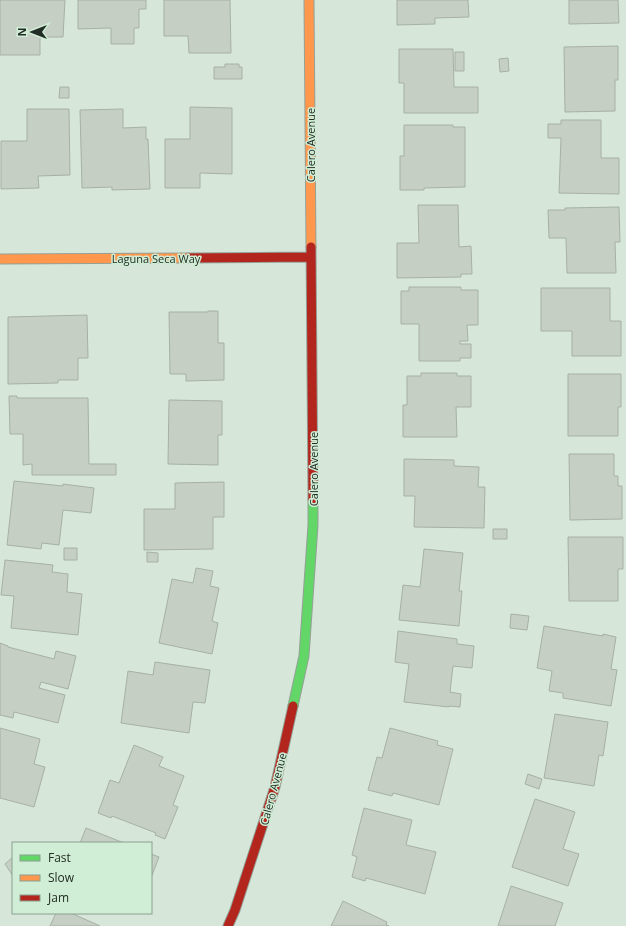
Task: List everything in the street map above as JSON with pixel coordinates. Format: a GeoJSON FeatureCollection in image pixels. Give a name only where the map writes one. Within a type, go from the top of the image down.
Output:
{"type":"FeatureCollection","features":[{"type":"Feature","properties":{"kind":"street","name":"Calero Avenue"},"geometry":{"type":"LineString","coordinates":[[228,926],[235,910],[275,787],[304,656],[313,525],[309,0]]}},
{"type":"Feature","properties":{"kind":"street","name":"Laguna Seca Way"},"geometry":{"type":"LineString","coordinates":[[0,259],[311,257]]}},
{"type":"Feature","properties":{"kind":"building"},"geometry":{"type":"Polygon","coordinates":[[[0,0],[65,0],[63,37],[40,37],[40,55],[0,55],[0,0]]]}},
{"type":"Feature","properties":{"kind":"building"},"geometry":{"type":"Polygon","coordinates":[[[78,0],[146,0],[146,9],[139,9],[139,28],[134,28],[134,44],[111,44],[111,28],[78,29],[78,0]]]}},
{"type":"Feature","properties":{"kind":"building"},"geometry":{"type":"Polygon","coordinates":[[[164,0],[230,0],[231,53],[189,53],[188,36],[164,36],[164,0]]]}},
{"type":"Feature","properties":{"kind":"building"},"geometry":{"type":"Polygon","coordinates":[[[397,0],[468,0],[469,17],[435,18],[435,24],[397,25],[397,0]]]}},
{"type":"Feature","properties":{"kind":"building"},"geometry":{"type":"Polygon","coordinates":[[[569,0],[618,0],[619,23],[569,24],[569,0]]]}},
{"type":"Feature","properties":{"kind":"building"},"geometry":{"type":"Polygon","coordinates":[[[618,46],[618,80],[615,80],[615,111],[565,112],[564,47],[618,46]]]}},
{"type":"Feature","properties":{"kind":"building"},"geometry":{"type":"Polygon","coordinates":[[[399,49],[453,49],[454,87],[478,87],[478,113],[404,113],[404,83],[399,83],[399,49]]]}},
{"type":"Feature","properties":{"kind":"building"},"geometry":{"type":"Polygon","coordinates":[[[455,52],[464,52],[464,71],[455,71],[455,52]]]}},
{"type":"Feature","properties":{"kind":"building"},"geometry":{"type":"Polygon","coordinates":[[[508,58],[509,71],[500,72],[499,59],[508,58]]]}},
{"type":"Feature","properties":{"kind":"building"},"geometry":{"type":"Polygon","coordinates":[[[225,64],[239,64],[239,67],[242,67],[242,79],[214,79],[214,67],[225,67],[225,64]]]}},
{"type":"Feature","properties":{"kind":"building"},"geometry":{"type":"Polygon","coordinates":[[[60,87],[69,87],[69,98],[59,98],[60,87]]]}},
{"type":"Feature","properties":{"kind":"building"},"geometry":{"type":"Polygon","coordinates":[[[190,107],[232,108],[232,174],[200,173],[200,188],[165,188],[165,139],[190,139],[190,107]]]}},
{"type":"Feature","properties":{"kind":"building"},"geometry":{"type":"Polygon","coordinates":[[[27,109],[69,109],[70,175],[38,176],[39,188],[1,189],[1,141],[27,141],[27,109]]]}},
{"type":"Feature","properties":{"kind":"building"},"geometry":{"type":"Polygon","coordinates":[[[123,109],[123,128],[146,127],[146,139],[148,139],[150,189],[112,190],[112,187],[82,188],[80,110],[123,109]]]}},
{"type":"Feature","properties":{"kind":"building"},"geometry":{"type":"Polygon","coordinates":[[[561,120],[601,120],[601,158],[619,158],[619,194],[559,193],[561,138],[548,138],[548,124],[561,124],[561,120]]]}},
{"type":"Feature","properties":{"kind":"building"},"geometry":{"type":"Polygon","coordinates":[[[404,125],[453,125],[453,127],[465,127],[465,187],[400,190],[400,156],[404,156],[404,125]]]}},
{"type":"Feature","properties":{"kind":"building"},"geometry":{"type":"Polygon","coordinates":[[[418,205],[458,205],[459,247],[471,246],[472,274],[461,274],[461,277],[397,278],[397,243],[419,243],[418,205]]]}},
{"type":"Feature","properties":{"kind":"building"},"geometry":{"type":"Polygon","coordinates":[[[619,207],[620,242],[615,242],[616,273],[567,273],[566,238],[549,238],[548,210],[565,210],[565,208],[619,207]]]}},
{"type":"Feature","properties":{"kind":"building"},"geometry":{"type":"Polygon","coordinates":[[[409,287],[461,287],[461,290],[478,290],[478,325],[467,325],[468,341],[460,341],[460,344],[471,344],[471,358],[460,358],[460,361],[419,361],[419,324],[401,324],[401,291],[409,291],[409,287]]]}},
{"type":"Feature","properties":{"kind":"building"},"geometry":{"type":"Polygon","coordinates":[[[541,288],[610,288],[610,321],[621,321],[621,356],[572,356],[572,331],[541,331],[541,288]]]}},
{"type":"Feature","properties":{"kind":"building"},"geometry":{"type":"Polygon","coordinates":[[[218,311],[218,343],[224,343],[224,380],[186,381],[186,374],[170,374],[169,312],[218,311]]]}},
{"type":"Feature","properties":{"kind":"building"},"geometry":{"type":"Polygon","coordinates":[[[87,315],[88,358],[78,358],[78,380],[58,380],[58,383],[8,384],[8,317],[87,315]]]}},
{"type":"Feature","properties":{"kind":"building"},"geometry":{"type":"Polygon","coordinates":[[[421,373],[457,373],[457,376],[471,376],[471,407],[456,407],[457,437],[403,437],[403,405],[407,405],[407,376],[421,376],[421,373]]]}},
{"type":"Feature","properties":{"kind":"building"},"geometry":{"type":"Polygon","coordinates":[[[568,374],[621,374],[621,407],[618,407],[618,436],[568,436],[568,374]]]}},
{"type":"Feature","properties":{"kind":"building"},"geometry":{"type":"Polygon","coordinates":[[[9,396],[17,396],[17,398],[88,398],[89,464],[116,464],[116,475],[32,475],[32,464],[23,465],[23,434],[10,434],[9,396]]]}},
{"type":"Feature","properties":{"kind":"building"},"geometry":{"type":"Polygon","coordinates":[[[169,400],[222,401],[222,435],[218,435],[218,465],[168,464],[169,400]]]}},
{"type":"Feature","properties":{"kind":"building"},"geometry":{"type":"Polygon","coordinates":[[[569,454],[614,454],[614,476],[618,476],[618,486],[622,486],[622,519],[570,520],[569,454]]]}},
{"type":"Feature","properties":{"kind":"building"},"geometry":{"type":"Polygon","coordinates":[[[404,459],[454,460],[454,466],[479,467],[478,487],[485,487],[484,528],[414,527],[415,496],[404,496],[404,459]]]}},
{"type":"Feature","properties":{"kind":"building"},"geometry":{"type":"Polygon","coordinates":[[[14,481],[63,486],[63,484],[94,488],[91,513],[63,510],[59,545],[42,543],[41,549],[7,545],[14,481]]]}},
{"type":"Feature","properties":{"kind":"building"},"geometry":{"type":"Polygon","coordinates":[[[224,482],[224,517],[213,517],[213,549],[144,550],[144,509],[175,509],[175,483],[224,482]]]}},
{"type":"Feature","properties":{"kind":"building"},"geometry":{"type":"Polygon","coordinates":[[[493,529],[507,529],[507,539],[493,539],[493,529]]]}},
{"type":"Feature","properties":{"kind":"building"},"geometry":{"type":"Polygon","coordinates":[[[568,537],[623,537],[623,569],[618,569],[618,601],[569,601],[568,537]]]}},
{"type":"Feature","properties":{"kind":"building"},"geometry":{"type":"Polygon","coordinates":[[[64,548],[77,548],[77,560],[64,560],[64,548]]]}},
{"type":"Feature","properties":{"kind":"building"},"geometry":{"type":"Polygon","coordinates":[[[424,549],[463,553],[459,591],[462,591],[459,626],[399,620],[403,585],[420,587],[424,549]]]}},
{"type":"Feature","properties":{"kind":"building"},"geometry":{"type":"Polygon","coordinates":[[[147,552],[158,553],[158,562],[147,562],[147,552]]]}},
{"type":"Feature","properties":{"kind":"building"},"geometry":{"type":"Polygon","coordinates":[[[5,560],[53,565],[52,572],[68,574],[67,592],[82,594],[78,635],[11,628],[14,596],[1,595],[5,560]]]}},
{"type":"Feature","properties":{"kind":"building"},"geometry":{"type":"Polygon","coordinates":[[[196,568],[213,571],[210,586],[219,588],[212,621],[218,623],[212,654],[159,643],[172,579],[193,583],[196,568]]]}},
{"type":"Feature","properties":{"kind":"building"},"geometry":{"type":"Polygon","coordinates":[[[511,614],[529,616],[527,630],[510,628],[511,614]]]}},
{"type":"Feature","properties":{"kind":"building"},"geometry":{"type":"Polygon","coordinates":[[[544,626],[616,637],[611,669],[617,670],[611,706],[563,698],[563,693],[549,691],[552,671],[537,668],[544,626]]]}},
{"type":"Feature","properties":{"kind":"building"},"geometry":{"type":"Polygon","coordinates":[[[398,631],[457,639],[457,644],[474,646],[472,668],[453,666],[450,692],[461,694],[460,707],[404,702],[409,664],[395,662],[398,631]]]}},
{"type":"Feature","properties":{"kind":"building"},"geometry":{"type":"Polygon","coordinates":[[[0,643],[8,647],[54,659],[56,651],[76,656],[68,689],[41,682],[39,688],[65,695],[58,723],[14,712],[13,718],[0,715],[0,643]]]}},
{"type":"Feature","properties":{"kind":"building"},"geometry":{"type":"Polygon","coordinates":[[[155,662],[210,670],[205,703],[193,702],[189,733],[121,723],[128,671],[153,675],[155,662]]]}},
{"type":"Feature","properties":{"kind":"building"},"geometry":{"type":"Polygon","coordinates":[[[555,714],[608,722],[603,756],[599,755],[594,786],[544,778],[555,714]]]}},
{"type":"Feature","properties":{"kind":"building"},"geometry":{"type":"Polygon","coordinates":[[[0,728],[40,739],[34,764],[45,767],[34,807],[0,798],[0,728]]]}},
{"type":"Feature","properties":{"kind":"building"},"geometry":{"type":"Polygon","coordinates":[[[390,728],[438,741],[437,745],[453,749],[439,805],[393,793],[392,796],[368,790],[377,757],[382,758],[390,728]]]}},
{"type":"Feature","properties":{"kind":"building"},"geometry":{"type":"Polygon","coordinates":[[[134,745],[163,757],[159,766],[184,776],[173,805],[178,807],[165,839],[155,835],[156,833],[112,816],[111,818],[98,813],[110,780],[119,783],[134,745]]]}},
{"type":"Feature","properties":{"kind":"building"},"geometry":{"type":"Polygon","coordinates":[[[528,774],[542,779],[539,789],[525,784],[528,774]]]}},
{"type":"Feature","properties":{"kind":"building"},"geometry":{"type":"Polygon","coordinates":[[[535,799],[575,812],[563,849],[579,854],[568,886],[512,867],[535,799]]]}},
{"type":"Feature","properties":{"kind":"building"},"geometry":{"type":"Polygon","coordinates":[[[364,808],[412,820],[406,845],[436,852],[425,894],[366,878],[365,881],[352,877],[357,857],[352,855],[364,808]]]}},
{"type":"Feature","properties":{"kind":"building"},"geometry":{"type":"Polygon","coordinates":[[[86,828],[121,842],[80,842],[86,828]]]}},
{"type":"Feature","properties":{"kind":"building"},"geometry":{"type":"Polygon","coordinates":[[[152,854],[159,857],[152,875],[152,854]]]}},
{"type":"Feature","properties":{"kind":"building"},"geometry":{"type":"Polygon","coordinates":[[[12,858],[12,874],[5,864],[12,858]]]}},
{"type":"Feature","properties":{"kind":"building"},"geometry":{"type":"Polygon","coordinates":[[[511,886],[563,903],[555,926],[498,926],[511,886]]]}},
{"type":"Feature","properties":{"kind":"building"},"geometry":{"type":"Polygon","coordinates":[[[343,901],[387,922],[386,925],[389,926],[331,926],[343,901]]]}},
{"type":"Feature","properties":{"kind":"building"},"geometry":{"type":"Polygon","coordinates":[[[56,914],[73,914],[100,926],[50,926],[56,914]]]}},
{"type":"Feature","properties":{"kind":"traffic: fast"},"geometry":{"type":"LineString","coordinates":[[293,706],[304,656],[313,525],[313,500]]}},
{"type":"Feature","properties":{"kind":"traffic: slow"},"geometry":{"type":"LineString","coordinates":[[309,0],[311,247]]}},
{"type":"Feature","properties":{"kind":"traffic: slow"},"geometry":{"type":"LineString","coordinates":[[0,259],[188,258]]}},
{"type":"Feature","properties":{"kind":"traffic: jam"},"geometry":{"type":"LineString","coordinates":[[311,247],[313,500]]}},
{"type":"Feature","properties":{"kind":"traffic: jam"},"geometry":{"type":"LineString","coordinates":[[188,258],[311,257]]}},
{"type":"Feature","properties":{"kind":"traffic: jam"},"geometry":{"type":"LineString","coordinates":[[228,926],[235,910],[275,787],[293,706]]}}]}
